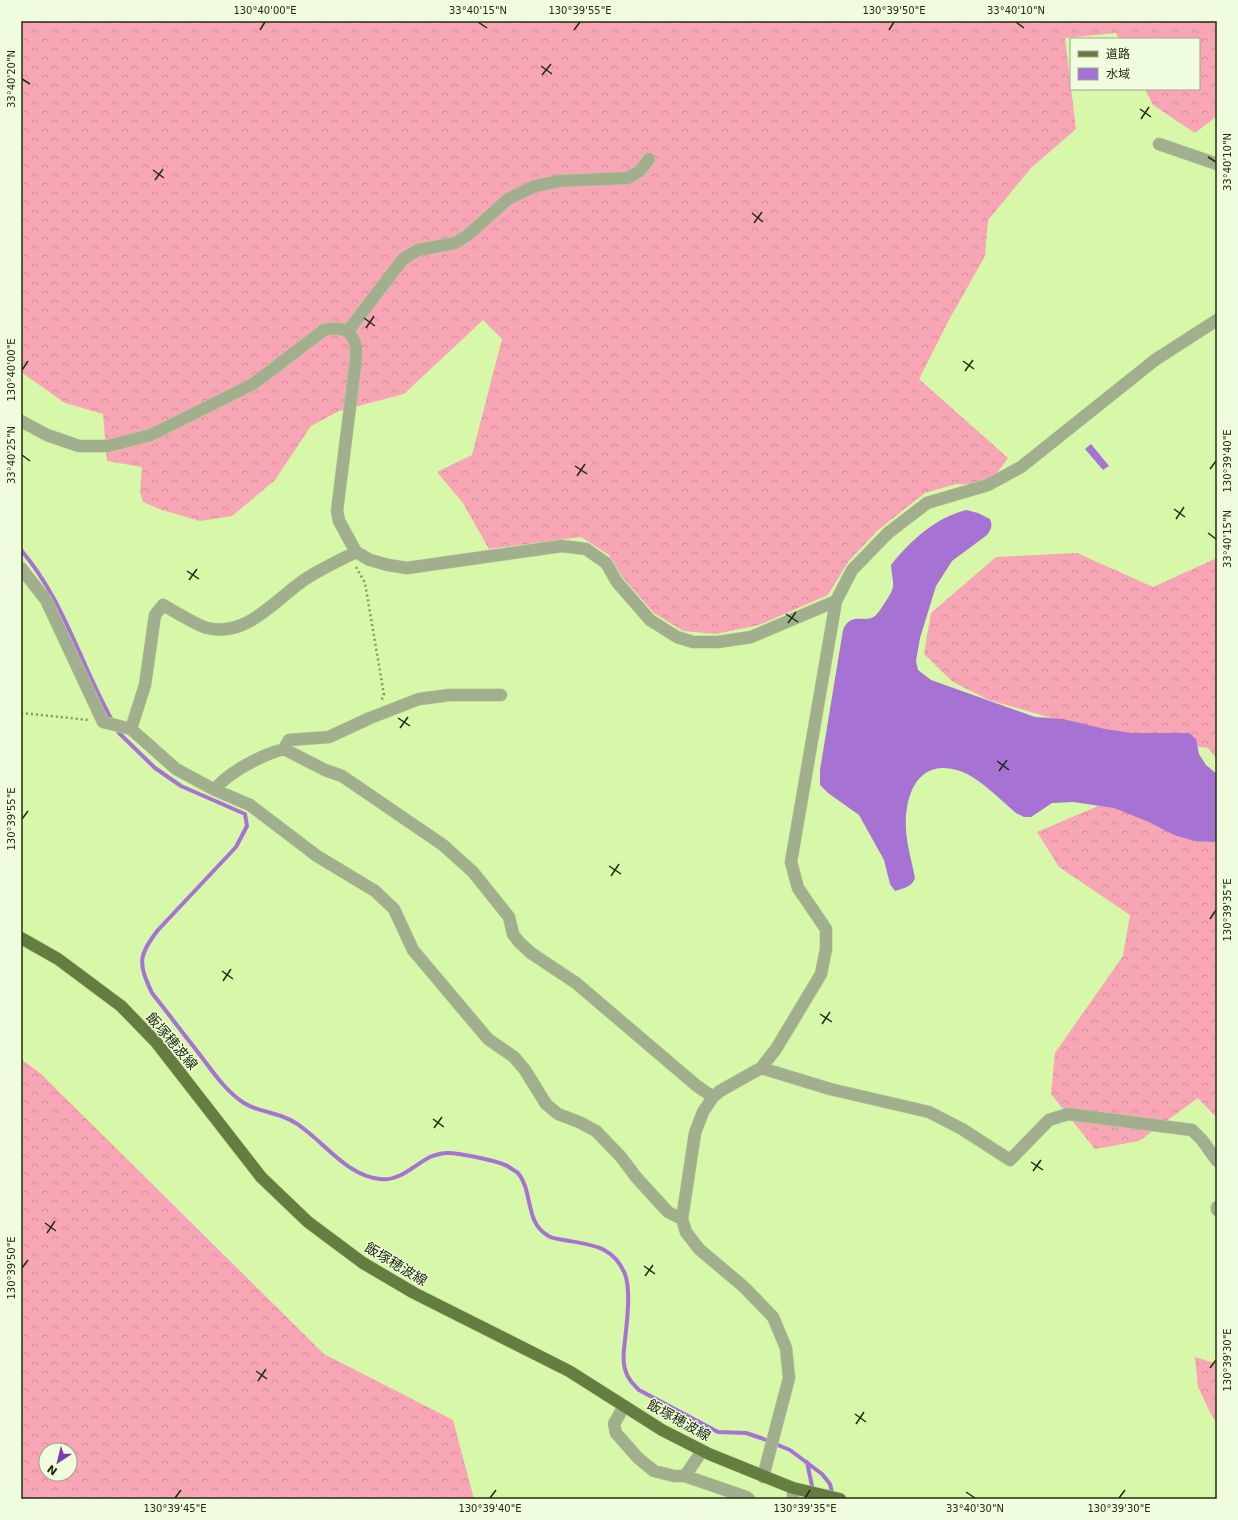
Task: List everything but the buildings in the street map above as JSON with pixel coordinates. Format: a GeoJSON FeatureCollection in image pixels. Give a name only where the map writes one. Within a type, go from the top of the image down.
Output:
{"type":"FeatureCollection","features":[{"type":"Feature","properties":{"kind":"main road","name":"飯塚穂波線"},"geometry":{"type":"LineString","coordinates":[[21,938],[58,959],[121,1006],[156,1042],[261,1177],[304,1218],[363,1263],[414,1293],[569,1371],[662,1430],[702,1451],[763,1477],[793,1494],[840,1499]]}},
{"type":"Feature","properties":{"kind":"street"},"geometry":{"type":"LineString","coordinates":[[1159,144],[1217,164]]}},
{"type":"Feature","properties":{"kind":"street"},"geometry":{"type":"LineString","coordinates":[[348,332],[403,260],[418,250],[454,243],[468,235],[508,199],[535,186],[560,181],[628,178],[640,171],[649,159]]}},
{"type":"Feature","properties":{"kind":"street"},"geometry":{"type":"LineString","coordinates":[[763,1477],[790,1378],[786,1348],[773,1317],[744,1287],[699,1249],[686,1232],[682,1218],[695,1133],[703,1112],[713,1097],[720,1091],[761,1068],[776,1049],[821,974],[826,950],[826,929],[798,888],[790,862],[836,601],[852,570],[888,533],[927,503],[988,485],[1021,467],[1155,360],[1217,320]]}},
{"type":"Feature","properties":{"kind":"street"},"geometry":{"type":"LineString","coordinates":[[21,420],[47,435],[79,446],[108,446],[151,435],[253,384],[324,330],[336,327],[348,332],[355,341],[356,359],[337,511],[338,521],[353,554],[388,565],[406,568],[562,546],[586,548],[606,562],[616,582],[650,620],[676,637],[693,642],[718,642],[751,637],[836,601]]}},
{"type":"Feature","properties":{"kind":"street"},"geometry":{"type":"LineString","coordinates":[[128,728],[145,685],[156,615],[163,605],[206,628],[225,629],[245,624],[274,605],[307,578],[353,554]]}},
{"type":"Feature","properties":{"kind":"street"},"geometry":{"type":"LineString","coordinates":[[21,568],[46,600],[105,723],[128,728],[176,769],[215,790],[250,805],[317,856],[376,891],[394,909],[413,950],[488,1039],[514,1057],[525,1070],[546,1104],[558,1114],[579,1122],[596,1131],[622,1157],[636,1177],[668,1212],[682,1218]]}},
{"type":"Feature","properties":{"kind":"street"},"geometry":{"type":"LineString","coordinates":[[215,790],[219,784],[251,762],[284,748],[289,740],[329,737],[370,718],[420,699],[450,695],[501,695]]}},
{"type":"Feature","properties":{"kind":"street"},"geometry":{"type":"LineString","coordinates":[[284,748],[325,770],[342,776],[443,845],[473,872],[509,916],[513,934],[519,942],[531,953],[576,983],[697,1086],[713,1097]]}},
{"type":"Feature","properties":{"kind":"street"},"geometry":{"type":"LineString","coordinates":[[761,1068],[830,1089],[929,1112],[962,1129],[1010,1160],[1050,1120],[1068,1114],[1192,1130],[1202,1140],[1217,1161]]}},
{"type":"Feature","properties":{"kind":"street"},"geometry":{"type":"LineString","coordinates":[[624,1406],[614,1424],[616,1433],[638,1458],[654,1470],[674,1476],[685,1476],[749,1499]]}},
{"type":"Feature","properties":{"kind":"street"},"geometry":{"type":"LineString","coordinates":[[685,1476],[702,1451]]}},
{"type":"Feature","properties":{"kind":"path"},"geometry":{"type":"LineString","coordinates":[[353,554],[365,583],[384,695],[376,706]]}},
{"type":"Feature","properties":{"kind":"path"},"geometry":{"type":"LineString","coordinates":[[21,713],[105,723]]}},
{"type":"Feature","properties":{"kind":"green space"},"geometry":{"type":"Polygon","coordinates":[[[21,21],[1217,21],[1217,116],[1195,133],[1153,105],[1146,90],[1200,90],[1200,38],[1118,38],[1116,33],[1065,38],[1070,90],[1071,90],[1076,129],[1031,168],[988,220],[985,256],[950,318],[919,379],[1008,458],[988,485],[956,484],[925,493],[878,530],[848,562],[828,595],[759,625],[716,634],[683,631],[654,613],[623,578],[609,555],[581,537],[489,549],[463,503],[437,472],[472,455],[502,339],[483,320],[404,394],[339,411],[311,426],[275,480],[232,516],[200,521],[162,510],[143,502],[140,492],[142,467],[107,461],[103,414],[65,403],[21,372],[21,21]]]}},
{"type":"Feature","properties":{"kind":"green space"},"geometry":{"type":"Polygon","coordinates":[[[1077,553],[1153,587],[1217,558],[1217,759],[1208,748],[1114,736],[989,700],[953,682],[924,654],[931,613],[996,557],[1077,553]]]}},
{"type":"Feature","properties":{"kind":"green space"},"geometry":{"type":"Polygon","coordinates":[[[1110,801],[1217,830],[1217,1118],[1198,1098],[1139,1141],[1095,1149],[1051,1094],[1055,1053],[1123,956],[1130,915],[1059,867],[1037,832],[1110,801]]]}},
{"type":"Feature","properties":{"kind":"green space"},"geometry":{"type":"Polygon","coordinates":[[[21,1059],[40,1073],[324,1354],[453,1420],[474,1499],[21,1499],[21,1059]]]}},
{"type":"Feature","properties":{"kind":"green space"},"geometry":{"type":"Polygon","coordinates":[[[1195,1357],[1217,1364],[1217,1424],[1198,1387],[1195,1357]]]}},
{"type":"Feature","properties":{"kind":"water"},"geometry":{"type":"Polygon","coordinates":[[[1091,444],[1109,466],[1103,470],[1085,449],[1091,444]]]}},
{"type":"Feature","properties":{"kind":"water"},"geometry":{"type":"Polygon","coordinates":[[[966,510],[978,513],[990,519],[990,531],[987,535],[952,561],[936,586],[920,638],[916,661],[918,670],[931,680],[1035,717],[1063,719],[1105,729],[1132,733],[1189,733],[1196,739],[1199,754],[1206,765],[1217,774],[1217,842],[1195,841],[1174,835],[1149,822],[1114,808],[1073,802],[1052,803],[1031,817],[1024,817],[1016,813],[989,789],[967,774],[946,768],[934,769],[924,774],[916,782],[911,792],[908,804],[906,830],[908,848],[915,878],[910,885],[895,891],[890,884],[884,860],[859,815],[828,793],[820,785],[820,770],[843,630],[846,624],[854,619],[871,618],[879,612],[893,587],[891,565],[906,547],[934,525],[966,510]]]}},
{"type":"Feature","properties":{"kind":"waterway"},"geometry":{"type":"LineString","coordinates":[[21,550],[36,569],[61,612],[91,679],[113,722]]}},
{"type":"Feature","properties":{"kind":"waterway"},"geometry":{"type":"LineString","coordinates":[[116,728],[119,733],[155,768],[181,786],[245,814],[247,826],[236,847],[158,930],[151,939],[142,960],[144,974],[152,993],[224,1086],[237,1098],[248,1105],[284,1117],[297,1124],[313,1136],[339,1160],[369,1177],[380,1179],[394,1178],[430,1157],[448,1153],[489,1160],[509,1167],[518,1173],[523,1180],[532,1214],[540,1229],[553,1238],[583,1243],[600,1248],[608,1252],[620,1264],[625,1274],[628,1289],[624,1362],[630,1381],[639,1390],[718,1432],[746,1433],[790,1450],[822,1474],[830,1484],[833,1496]]}},
{"type":"Feature","properties":{"kind":"waterway"},"geometry":{"type":"LineString","coordinates":[[807,1462],[813,1491]]}}]}
